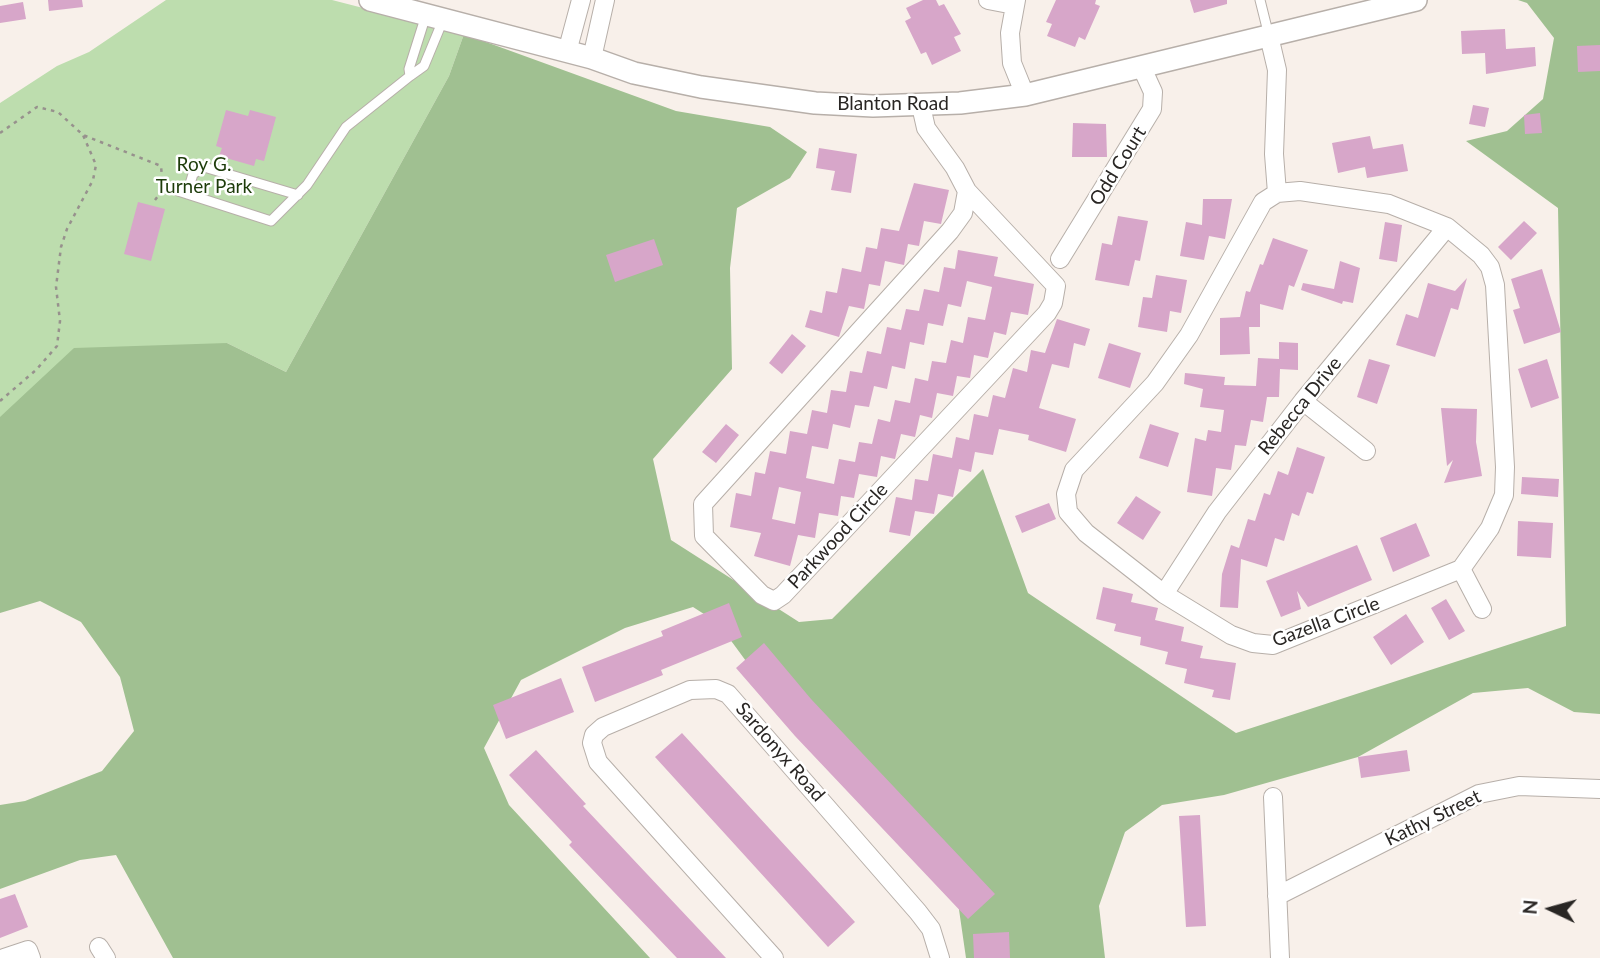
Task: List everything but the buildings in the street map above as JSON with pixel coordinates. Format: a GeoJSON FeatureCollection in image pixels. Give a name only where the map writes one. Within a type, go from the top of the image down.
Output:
{"type":"FeatureCollection","features":[{"type":"Feature","properties":{"kind":"street","name":"Blanton Road"},"geometry":{"type":"LineString","coordinates":[[370,0],[592,58],[635,72],[758,97],[850,105],[921,106],[1025,96],[1416,0]]}},
{"type":"Feature","properties":{"kind":"street"},"geometry":{"type":"LineString","coordinates":[[567,52],[581,0]]}},
{"type":"Feature","properties":{"kind":"street"},"geometry":{"type":"LineString","coordinates":[[592,58],[605,0]]}},
{"type":"Feature","properties":{"kind":"street"},"geometry":{"type":"LineString","coordinates":[[988,0],[1015,2],[1010,33],[1012,63],[1025,96]]}},
{"type":"Feature","properties":{"kind":"street"},"geometry":{"type":"LineString","coordinates":[[1269,36],[1277,70],[1273,154],[1276,193],[1300,191],[1389,204],[1447,227],[1481,255],[1490,267],[1494,285],[1505,467],[1504,495],[1490,528],[1461,569],[1482,609]]}},
{"type":"Feature","properties":{"kind":"street","name":"Odd Court"},"geometry":{"type":"LineString","coordinates":[[1060,259],[1152,109],[1153,92],[1142,68]]}},
{"type":"Feature","properties":{"kind":"street","name":"Parkwood Circle"},"geometry":{"type":"LineString","coordinates":[[921,106],[926,128],[956,168],[967,191],[1056,286],[1053,303],[1047,313],[783,595],[774,601],[762,596],[704,537],[703,505],[950,231],[963,213],[967,191]]}},
{"type":"Feature","properties":{"kind":"street","name":"Gazella Circle"},"geometry":{"type":"LineString","coordinates":[[1276,193],[1263,202],[1189,335],[1154,383],[1074,470],[1066,494],[1068,512],[1086,533],[1164,594],[1231,635],[1253,643],[1273,645],[1461,569]]}},
{"type":"Feature","properties":{"kind":"street","name":"Rebecca Drive"},"geometry":{"type":"LineString","coordinates":[[1164,594],[1217,512],[1303,401],[1447,227]]}},
{"type":"Feature","properties":{"kind":"street"},"geometry":{"type":"LineString","coordinates":[[1303,401],[1366,451]]}},
{"type":"Feature","properties":{"kind":"street","name":"Sardonyx Road"},"geometry":{"type":"LineString","coordinates":[[774,958],[598,762],[592,743],[594,735],[603,727],[690,690],[716,689],[728,694],[918,912],[930,929],[940,958]]}},
{"type":"Feature","properties":{"kind":"street","name":"Kathy Street"},"geometry":{"type":"LineString","coordinates":[[1277,896],[1479,794],[1519,786],[1600,789]]}},
{"type":"Feature","properties":{"kind":"street"},"geometry":{"type":"LineString","coordinates":[[1273,797],[1280,958]]}},
{"type":"Feature","properties":{"kind":"street"},"geometry":{"type":"LineString","coordinates":[[4,958],[28,950],[31,958]]}},
{"type":"Feature","properties":{"kind":"lane"},"geometry":{"type":"LineString","coordinates":[[1259,0],[1269,36]]}},
{"type":"Feature","properties":{"kind":"lane"},"geometry":{"type":"LineString","coordinates":[[410,76],[409,69],[435,18]]}},
{"type":"Feature","properties":{"kind":"lane"},"geometry":{"type":"LineString","coordinates":[[298,195],[204,167],[192,174],[183,192],[271,221],[298,195],[346,128],[424,66],[435,18]]}},
{"type":"Feature","properties":{"kind":"path"},"geometry":{"type":"LineString","coordinates":[[0,133],[37,107],[58,112],[83,135],[160,166],[163,188],[155,200]]}},
{"type":"Feature","properties":{"kind":"path"},"geometry":{"type":"LineString","coordinates":[[0,401],[36,370],[57,346],[60,321],[56,287],[61,247],[67,229],[93,180],[96,165],[83,135]]}},
{"type":"Feature","properties":{"kind":"path"},"geometry":{"type":"LineString","coordinates":[[163,188],[183,192]]}},
{"type":"Feature","properties":{"kind":"green space","name":"Roy G. Turner Park"},"geometry":{"type":"Polygon","coordinates":[[[166,0],[332,0],[464,34],[449,76],[286,372],[227,343],[0,420],[0,103],[57,66],[89,52],[166,0]]]}},
{"type":"Feature","properties":{"kind":"green space"},"geometry":{"type":"Polygon","coordinates":[[[1518,0],[1600,0],[1600,714],[1574,712],[1528,688],[1473,693],[1358,757],[1224,795],[1162,805],[1125,832],[1099,906],[1105,958],[966,958],[955,882],[768,691],[718,623],[693,607],[625,628],[521,680],[484,748],[509,805],[650,958],[173,958],[116,855],[80,860],[0,889],[0,805],[25,801],[102,771],[134,731],[120,677],[81,622],[40,601],[0,613],[0,417],[74,348],[227,343],[286,372],[449,76],[464,34],[676,111],[770,127],[807,152],[790,178],[737,208],[730,268],[732,369],[653,459],[671,540],[799,622],[832,619],[983,469],[1028,593],[1236,733],[1566,626],[1558,208],[1466,141],[1507,131],[1543,99],[1554,38],[1527,3],[1518,0]]]}}]}
